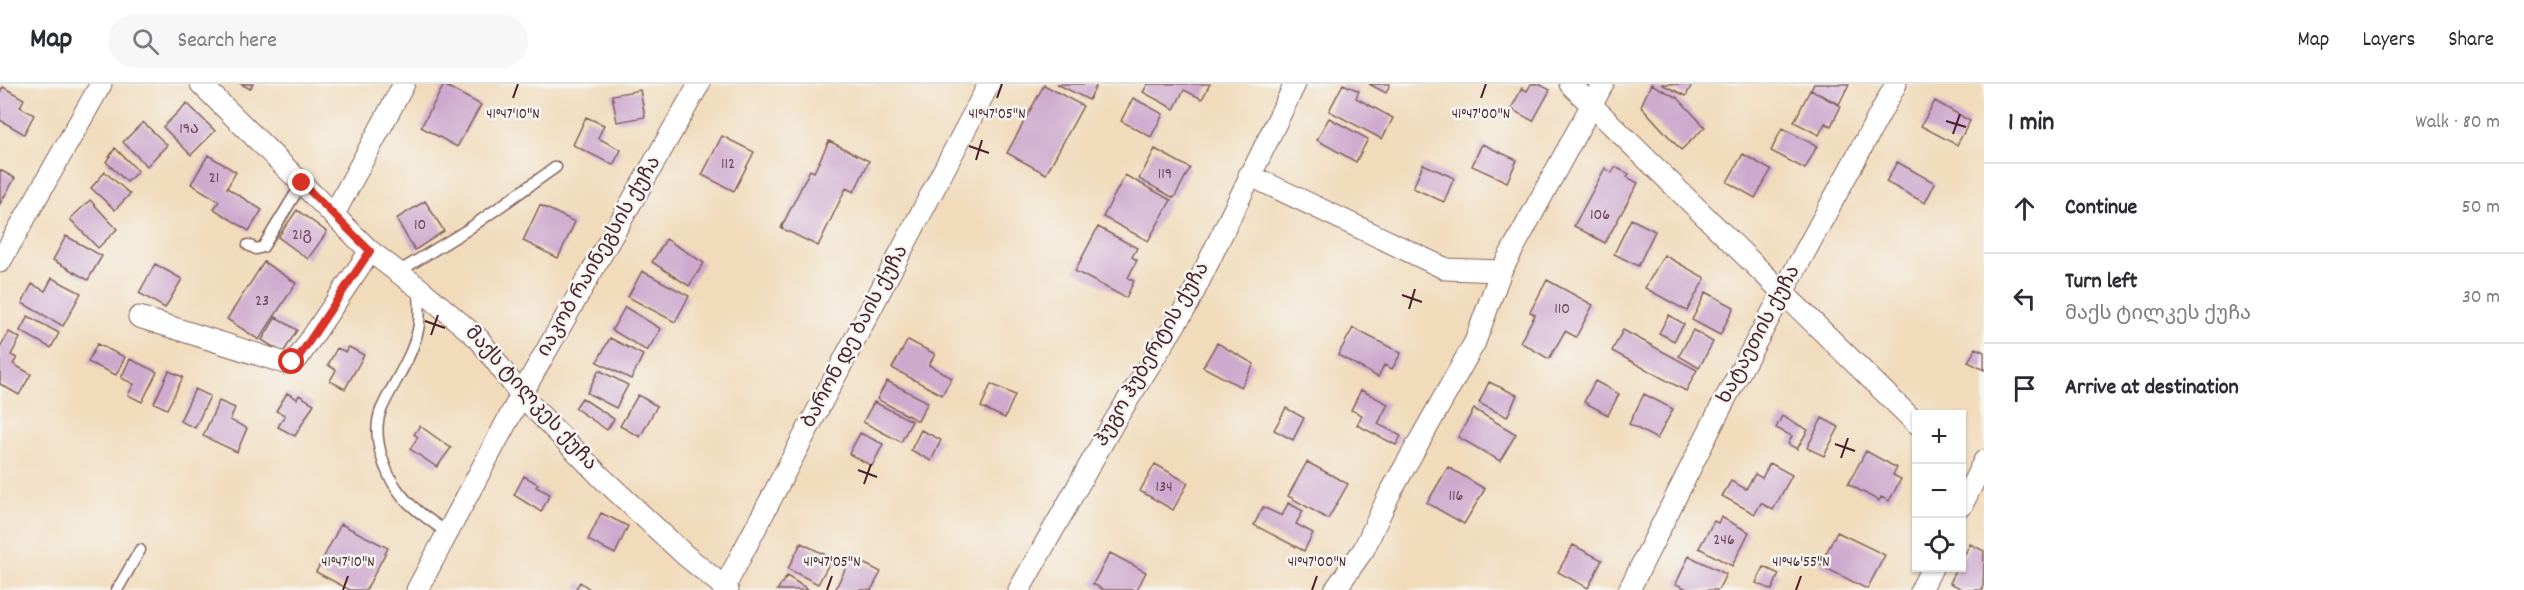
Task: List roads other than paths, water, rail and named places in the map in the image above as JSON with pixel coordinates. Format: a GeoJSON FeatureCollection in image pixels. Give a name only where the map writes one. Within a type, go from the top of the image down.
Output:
{"type":"FeatureCollection","features":[{"type":"Feature","properties":{"kind":"street"},"geometry":{"type":"LineString","coordinates":[[0,262],[101,84]]}},
{"type":"Feature","properties":{"kind":"street","name":"მაქს ტილკეს ქუჩა"},"geometry":{"type":"LineString","coordinates":[[201,84],[370,251],[419,288],[479,339],[521,395],[600,476],[725,589]]}},
{"type":"Feature","properties":{"kind":"street"},"geometry":{"type":"LineString","coordinates":[[334,214],[404,84]]}},
{"type":"Feature","properties":{"kind":"street","name":"იაკობ რაინეგსის ქუჩა"},"geometry":{"type":"LineString","coordinates":[[417,590],[521,395],[699,84]]}},
{"type":"Feature","properties":{"kind":"street","name":"ბარონ დე ბაის ქუჩა"},"geometry":{"type":"LineString","coordinates":[[725,589],[989,84]]}},
{"type":"Feature","properties":{"kind":"street","name":"ჰუგო ჰუბერტის ქუჩა"},"geometry":{"type":"LineString","coordinates":[[1019,590],[1114,422],[1188,304],[1295,84]]}},
{"type":"Feature","properties":{"kind":"street"},"geometry":{"type":"LineString","coordinates":[[1570,84],[1912,418]]}},
{"type":"Feature","properties":{"kind":"street"},"geometry":{"type":"LineString","coordinates":[[1335,590],[1364,549],[1389,495],[1474,342],[1501,271],[1603,84]]}},
{"type":"Feature","properties":{"kind":"street","name":"ხატაეთის ქუჩა"},"geometry":{"type":"LineString","coordinates":[[1629,590],[1724,401],[1896,84]]}},
{"type":"Feature","properties":{"kind":"street"},"geometry":{"type":"LineString","coordinates":[[1249,175],[1446,269],[1501,271]]}},
{"type":"Feature","properties":{"kind":"street"},"geometry":{"type":"LineString","coordinates":[[139,317],[285,363],[292,362],[298,358],[370,251]]}},
{"type":"Feature","properties":{"kind":"street"},"geometry":{"type":"LineString","coordinates":[[1966,495],[1976,473]]}},
{"type":"Feature","properties":{"kind":"street"},"geometry":{"type":"LineString","coordinates":[[1921,590],[1930,572]]}},
{"type":"Feature","properties":{"kind":"lane"},"geometry":{"type":"LineString","coordinates":[[398,272],[467,230],[556,167]]}},
{"type":"Feature","properties":{"kind":"lane"},"geometry":{"type":"LineString","coordinates":[[248,245],[256,249],[263,247],[302,183]]}},
{"type":"Feature","properties":{"kind":"lane"},"geometry":{"type":"LineString","coordinates":[[419,288],[419,328],[410,355],[380,412],[378,438],[383,460],[399,492],[417,510],[446,532]]}},
{"type":"Feature","properties":{"kind":"lane"},"geometry":{"type":"LineString","coordinates":[[117,590],[140,550]]}}]}
